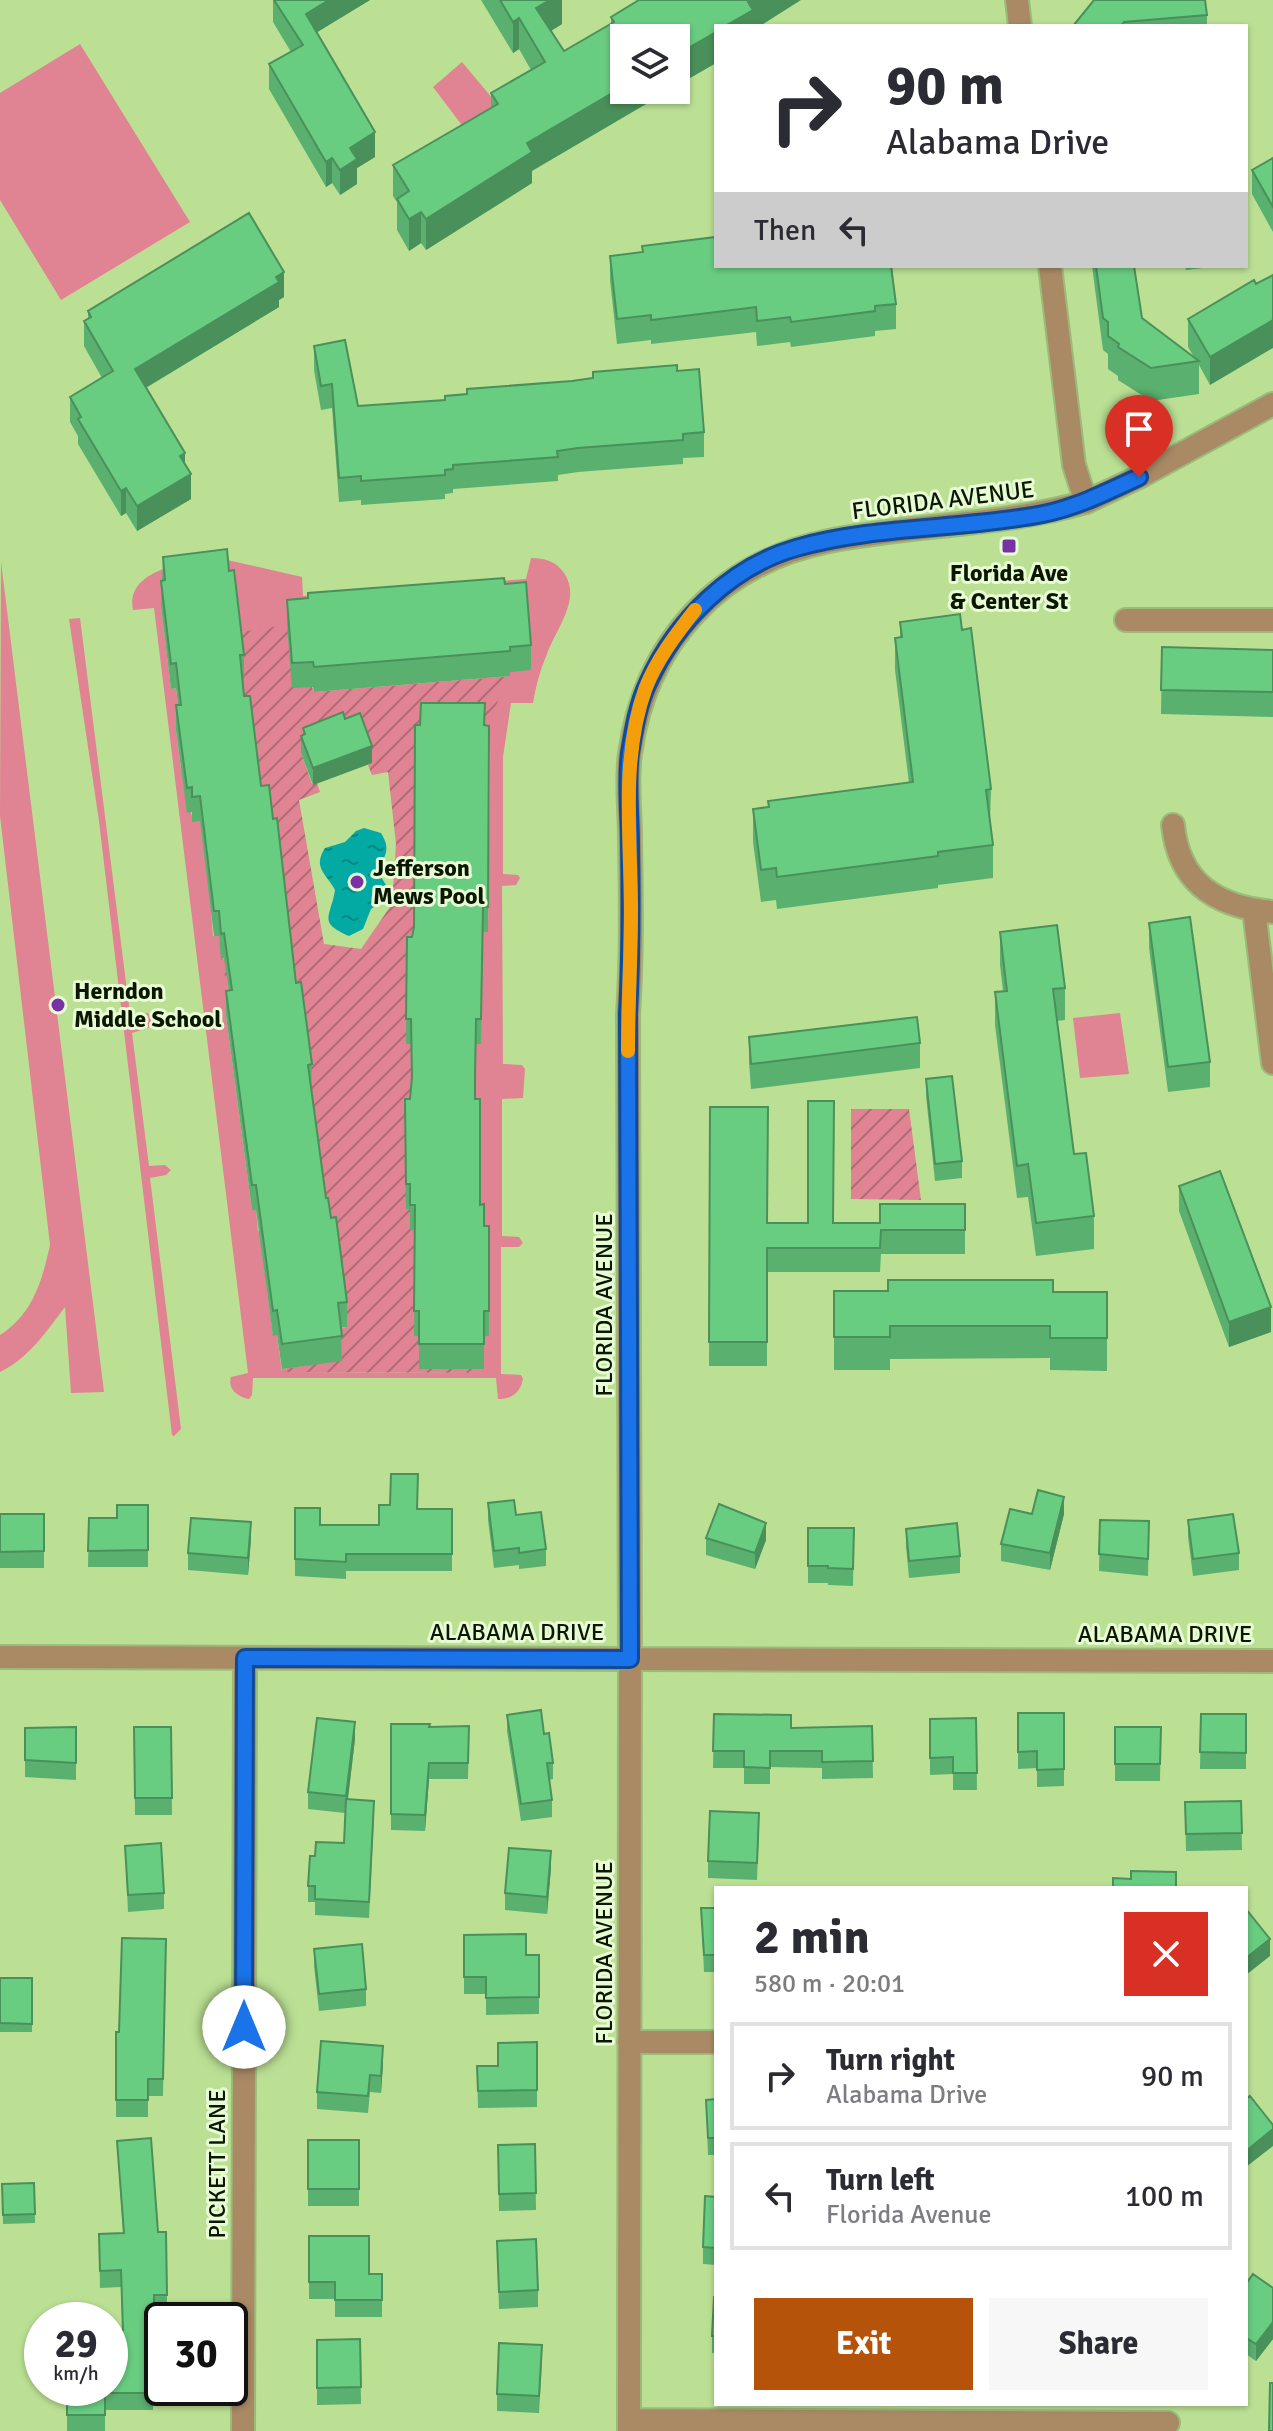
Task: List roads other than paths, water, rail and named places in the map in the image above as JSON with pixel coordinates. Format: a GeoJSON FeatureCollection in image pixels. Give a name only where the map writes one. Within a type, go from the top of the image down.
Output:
{"type":"FeatureCollection","features":[{"type":"Feature","properties":{"kind":"street"},"geometry":{"type":"LineString","coordinates":[[1017,0],[1020,24]]}},
{"type":"Feature","properties":{"kind":"street"},"geometry":{"type":"LineString","coordinates":[[1050,268],[1074,465],[1086,502]]}},
{"type":"Feature","properties":{"kind":"street","name":"FLORIDA AVENUE"},"geometry":{"type":"LineString","coordinates":[[629,2425],[628,1014],[632,958],[629,758],[647,684],[695,609],[758,564],[795,548],[834,540],[1042,514],[1086,502],[1139,477],[1273,404]]}},
{"type":"Feature","properties":{"kind":"street"},"geometry":{"type":"LineString","coordinates":[[1126,620],[1273,620]]}},
{"type":"Feature","properties":{"kind":"street"},"geometry":{"type":"LineString","coordinates":[[1173,825],[1175,847],[1183,867],[1196,884],[1216,897],[1264,911],[1273,1063]]}},
{"type":"Feature","properties":{"kind":"street","name":"ALABAMA DRIVE"},"geometry":{"type":"LineString","coordinates":[[0,1657],[1273,1661]]}},
{"type":"Feature","properties":{"kind":"street","name":"PICKETT LANE"},"geometry":{"type":"LineString","coordinates":[[243,2431],[245,1658]]}},
{"type":"Feature","properties":{"kind":"street"},"geometry":{"type":"LineString","coordinates":[[629,2042],[714,2042]]}},
{"type":"Feature","properties":{"kind":"street"},"geometry":{"type":"LineString","coordinates":[[629,2425],[1168,2423]]}},
{"type":"Feature","properties":{"kind":"water","name":"Jefferson Mews Pool"},"geometry":{"type":"Polygon","coordinates":[[[364,828],[381,833],[386,844],[386,853],[378,872],[386,885],[386,894],[371,909],[363,929],[349,936],[329,922],[335,890],[320,861],[325,848],[345,842],[364,828]]]}},
{"type":"Feature","properties":{"kind":"place","name":"Florida Ave & Center St"},"geometry":{"type":"Point","coordinates":[1009,546]}},
{"type":"Feature","properties":{"kind":"place","name":"Jefferson Mews Pool"},"geometry":{"type":"Point","coordinates":[357,882]}},
{"type":"Feature","properties":{"kind":"place","name":"Herndon Middle School"},"geometry":{"type":"Point","coordinates":[58,1005]}}]}
